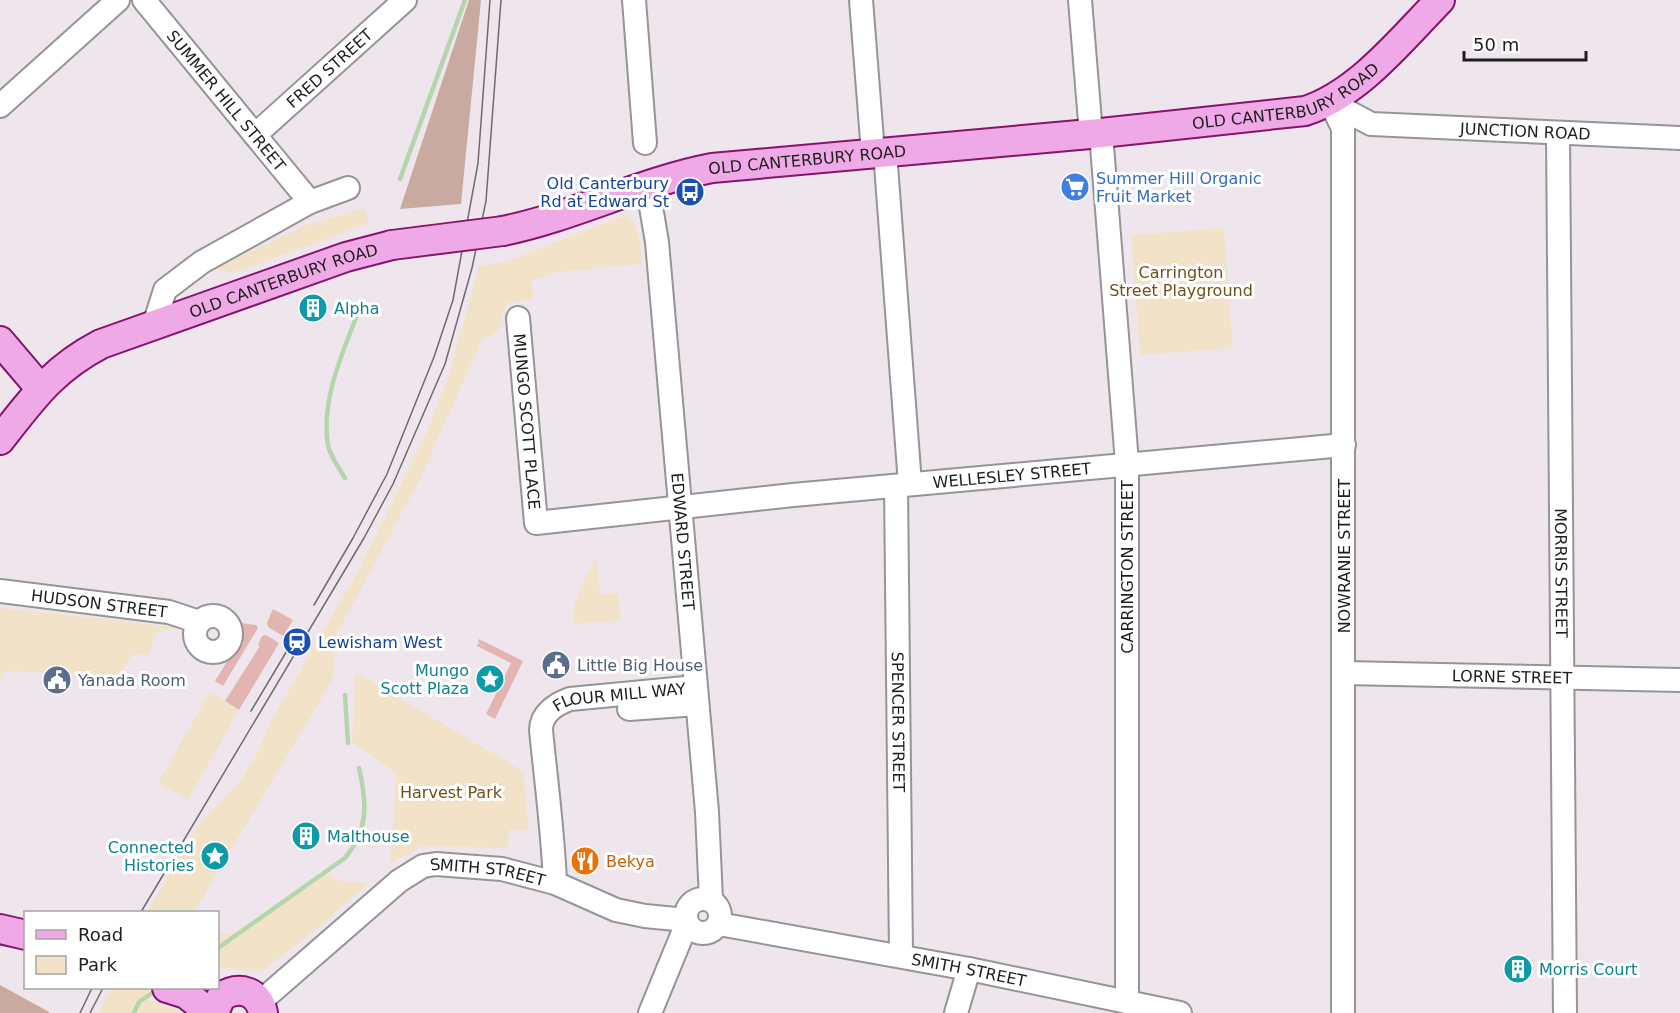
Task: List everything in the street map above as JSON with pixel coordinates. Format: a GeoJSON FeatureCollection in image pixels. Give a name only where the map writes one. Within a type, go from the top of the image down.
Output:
{"type":"FeatureCollection","features":[{"type":"Feature","properties":{"kind":"main road","name":"OLD CANTERBURY ROAD"},"geometry":{"type":"LineString","coordinates":[[0,440],[40,388],[78,356],[101,344],[335,261],[392,245],[503,231],[546,221],[679,174],[712,168],[1293,113],[1330,102],[1357,84],[1440,0]]}},
{"type":"Feature","properties":{"kind":"main road"},"geometry":{"type":"LineString","coordinates":[[0,341],[40,388]]}},
{"type":"Feature","properties":{"kind":"main road"},"geometry":{"type":"LineString","coordinates":[[201,998],[239,990],[256,997],[262,1008]]}},
{"type":"Feature","properties":{"kind":"street"},"geometry":{"type":"LineString","coordinates":[[0,106],[118,0]]}},
{"type":"Feature","properties":{"kind":"street","name":"SUMMER HILL STREET"},"geometry":{"type":"LineString","coordinates":[[144,0],[310,202]]}},
{"type":"Feature","properties":{"kind":"street","name":"FRED STREET"},"geometry":{"type":"LineString","coordinates":[[255,135],[405,0]]}},
{"type":"Feature","properties":{"kind":"street"},"geometry":{"type":"LineString","coordinates":[[634,0],[645,143]]}},
{"type":"Feature","properties":{"kind":"street","name":"SPENCER STREET"},"geometry":{"type":"LineString","coordinates":[[861,0],[879,153],[903,485],[901,956]]}},
{"type":"Feature","properties":{"kind":"street","name":"CARRINGTON STREET"},"geometry":{"type":"LineString","coordinates":[[1080,0],[1096,133],[1127,464],[1127,1002]]}},
{"type":"Feature","properties":{"kind":"street","name":"JUNCTION ROAD"},"geometry":{"type":"LineString","coordinates":[[1330,102],[1371,124],[1680,138]]}},
{"type":"Feature","properties":{"kind":"street","name":"NOWRANIE STREET"},"geometry":{"type":"LineString","coordinates":[[1330,102],[1343,128],[1343,1013]]}},
{"type":"Feature","properties":{"kind":"street","name":"JUNCTION ROAD"},"geometry":{"type":"LineString","coordinates":[[1343,128],[1364,129],[1371,124]]}},
{"type":"Feature","properties":{"kind":"street","name":"MORRIS STREET"},"geometry":{"type":"LineString","coordinates":[[1558,133],[1565,1013]]}},
{"type":"Feature","properties":{"kind":"street","name":"EDWARD STREET"},"geometry":{"type":"LineString","coordinates":[[645,186],[657,242],[707,812],[711,900]]}},
{"type":"Feature","properties":{"kind":"street","name":"OLD CANTERBURY ROAD"},"geometry":{"type":"LineString","coordinates":[[154,325],[165,290],[202,262],[310,202],[348,188]]}},
{"type":"Feature","properties":{"kind":"street","name":"MUNGO SCOTT PLACE"},"geometry":{"type":"LineString","coordinates":[[518,318],[537,523],[679,508]]}},
{"type":"Feature","properties":{"kind":"street","name":"WELLESLEY STREET"},"geometry":{"type":"LineString","coordinates":[[679,508],[1344,445]]}},
{"type":"Feature","properties":{"kind":"street","name":"HUDSON STREET"},"geometry":{"type":"LineString","coordinates":[[0,591],[169,612],[199,622]]}},
{"type":"Feature","properties":{"kind":"street","name":"LORNE STREET"},"geometry":{"type":"LineString","coordinates":[[1344,673],[1680,680]]}},
{"type":"Feature","properties":{"kind":"street","name":"FLOUR MILL WAY"},"geometry":{"type":"LineString","coordinates":[[555,883],[553,831],[541,730],[546,714],[570,699],[697,696]]}},
{"type":"Feature","properties":{"kind":"street","name":"SMITH STREET"},"geometry":{"type":"LineString","coordinates":[[262,1008],[399,881],[423,866],[451,864],[502,869],[555,883],[616,910],[687,922]]}},
{"type":"Feature","properties":{"kind":"street"},"geometry":{"type":"LineString","coordinates":[[650,1013],[687,922],[687,909],[690,904],[700,899],[711,900],[720,910],[719,924],[716,929],[706,933],[695,931],[687,922]]}},
{"type":"Feature","properties":{"kind":"street","name":"SMITH STREET"},"geometry":{"type":"LineString","coordinates":[[719,924],[969,969],[1180,1013]]}},
{"type":"Feature","properties":{"kind":"street"},"geometry":{"type":"LineString","coordinates":[[956,1013],[969,969]]}},
{"type":"Feature","properties":{"kind":"shaded area"},"geometry":{"type":"Polygon","coordinates":[[[469,0],[481,0],[461,204],[400,209],[469,0]]]}},
{"type":"Feature","properties":{"kind":"shaded area"},"geometry":{"type":"Polygon","coordinates":[[[273,609],[293,620],[283,636],[268,627],[267,623],[273,609]]]}},
{"type":"Feature","properties":{"kind":"shaded area"},"geometry":{"type":"Polygon","coordinates":[[[241,623],[256,625],[258,628],[223,686],[215,681],[236,647],[241,623]]]}},
{"type":"Feature","properties":{"kind":"shaded area"},"geometry":{"type":"Polygon","coordinates":[[[266,635],[279,643],[239,710],[225,701],[260,646],[258,645],[262,636],[266,635]]]}},
{"type":"Feature","properties":{"kind":"shaded area"},"geometry":{"type":"Polygon","coordinates":[[[479,639],[523,661],[495,719],[486,714],[511,663],[477,646],[478,643],[486,647],[478,642],[479,639]]]}},
{"type":"Feature","properties":{"kind":"shaded area"},"geometry":{"type":"Polygon","coordinates":[[[0,985],[49,1012],[49,1013],[0,1013],[0,985]]]}},
{"type":"Feature","properties":{"kind":"green space"},"geometry":{"type":"Polygon","coordinates":[[[364,208],[370,223],[244,269],[227,273],[216,268],[304,226],[364,208]]]}},
{"type":"Feature","properties":{"kind":"green space"},"geometry":{"type":"Polygon","coordinates":[[[624,216],[628,216],[636,226],[641,245],[642,264],[558,272],[532,280],[533,299],[507,303],[499,330],[482,340],[420,479],[336,636],[332,681],[195,911],[148,911],[200,823],[240,782],[258,752],[270,723],[357,573],[426,434],[448,378],[479,266],[505,262],[624,216]]]}},
{"type":"Feature","properties":{"kind":"green space","name":"Carrington Street Playground"},"geometry":{"type":"Polygon","coordinates":[[[1224,228],[1233,348],[1140,355],[1131,235],[1224,228]]]}},
{"type":"Feature","properties":{"kind":"green space"},"geometry":{"type":"Polygon","coordinates":[[[597,556],[600,595],[618,593],[621,620],[573,624],[577,597],[597,556]]]}},
{"type":"Feature","properties":{"kind":"green space"},"geometry":{"type":"Polygon","coordinates":[[[0,608],[175,627],[156,633],[148,655],[133,654],[111,689],[77,673],[5,671],[0,682],[0,608]]]}},
{"type":"Feature","properties":{"kind":"green space","name":"Harvest Park"},"geometry":{"type":"Polygon","coordinates":[[[355,672],[523,771],[529,831],[509,830],[508,848],[422,846],[390,863],[396,773],[352,742],[355,672]]]}},
{"type":"Feature","properties":{"kind":"green space"},"geometry":{"type":"Polygon","coordinates":[[[210,692],[239,710],[188,800],[158,783],[210,692]]]}},
{"type":"Feature","properties":{"kind":"green space"},"geometry":{"type":"Polygon","coordinates":[[[326,874],[344,882],[369,883],[315,930],[265,969],[256,972],[219,967],[219,932],[229,934],[254,925],[326,874]]]}},
{"type":"Feature","properties":{"kind":"green space"},"geometry":{"type":"Polygon","coordinates":[[[111,989],[155,989],[150,1000],[181,1013],[99,1013],[111,989]]]}},
{"type":"Feature","properties":{"kind":"waterway"},"geometry":{"type":"LineString","coordinates":[[400,179],[465,0]]}},
{"type":"Feature","properties":{"kind":"waterway"},"geometry":{"type":"LineString","coordinates":[[345,478],[328,445],[328,409],[336,372],[362,302]]}},
{"type":"Feature","properties":{"kind":"waterway"},"geometry":{"type":"LineString","coordinates":[[345,695],[348,743]]}},
{"type":"Feature","properties":{"kind":"waterway"},"geometry":{"type":"LineString","coordinates":[[219,947],[345,858],[358,837],[364,815],[364,793],[359,768]]}},
{"type":"Feature","properties":{"kind":"waterway"},"geometry":{"type":"LineString","coordinates":[[134,1013],[139,1002],[158,989]]}},
{"type":"Feature","properties":{"kind":"tram line"},"geometry":{"type":"LineString","coordinates":[[314,605],[387,474],[434,357],[453,300],[478,163],[490,0]]}},
{"type":"Feature","properties":{"kind":"tram line"},"geometry":{"type":"LineString","coordinates":[[142,911],[364,538],[393,484],[445,364],[472,268],[486,201],[501,0]]}},
{"type":"Feature","properties":{"kind":"tram line"},"geometry":{"type":"LineString","coordinates":[[251,711],[294,639]]}},
{"type":"Feature","properties":{"kind":"tram line"},"geometry":{"type":"LineString","coordinates":[[80,1013],[92,989]]}},
{"type":"Feature","properties":{"kind":"tram line"},"geometry":{"type":"LineString","coordinates":[[90,1013],[102,989]]}},
{"type":"Feature","properties":{"kind":"place","name":"Summer Hill Organic Fruit Market"},"geometry":{"type":"Point","coordinates":[1075,187]}},
{"type":"Feature","properties":{"kind":"place","name":"Old Canterbury Rd at Edward St"},"geometry":{"type":"Point","coordinates":[690,192]}},
{"type":"Feature","properties":{"kind":"place","name":"Alpha"},"geometry":{"type":"Point","coordinates":[313,308]}},
{"type":"Feature","properties":{"kind":"place","name":"Lewisham West"},"geometry":{"type":"Point","coordinates":[297,642]}},
{"type":"Feature","properties":{"kind":"place","name":"Little Big House"},"geometry":{"type":"Point","coordinates":[556,665]}},
{"type":"Feature","properties":{"kind":"place","name":"Mungo Scott Plaza"},"geometry":{"type":"Point","coordinates":[490,679]}},
{"type":"Feature","properties":{"kind":"place","name":"Yanada Room"},"geometry":{"type":"Point","coordinates":[57,680]}},
{"type":"Feature","properties":{"kind":"place","name":"Malthouse"},"geometry":{"type":"Point","coordinates":[306,836]}},
{"type":"Feature","properties":{"kind":"place","name":"Connected Histories"},"geometry":{"type":"Point","coordinates":[215,856]}},
{"type":"Feature","properties":{"kind":"place","name":"Bekya"},"geometry":{"type":"Point","coordinates":[585,861]}},
{"type":"Feature","properties":{"kind":"place","name":"Morris Court"},"geometry":{"type":"Point","coordinates":[1518,969]}}]}
